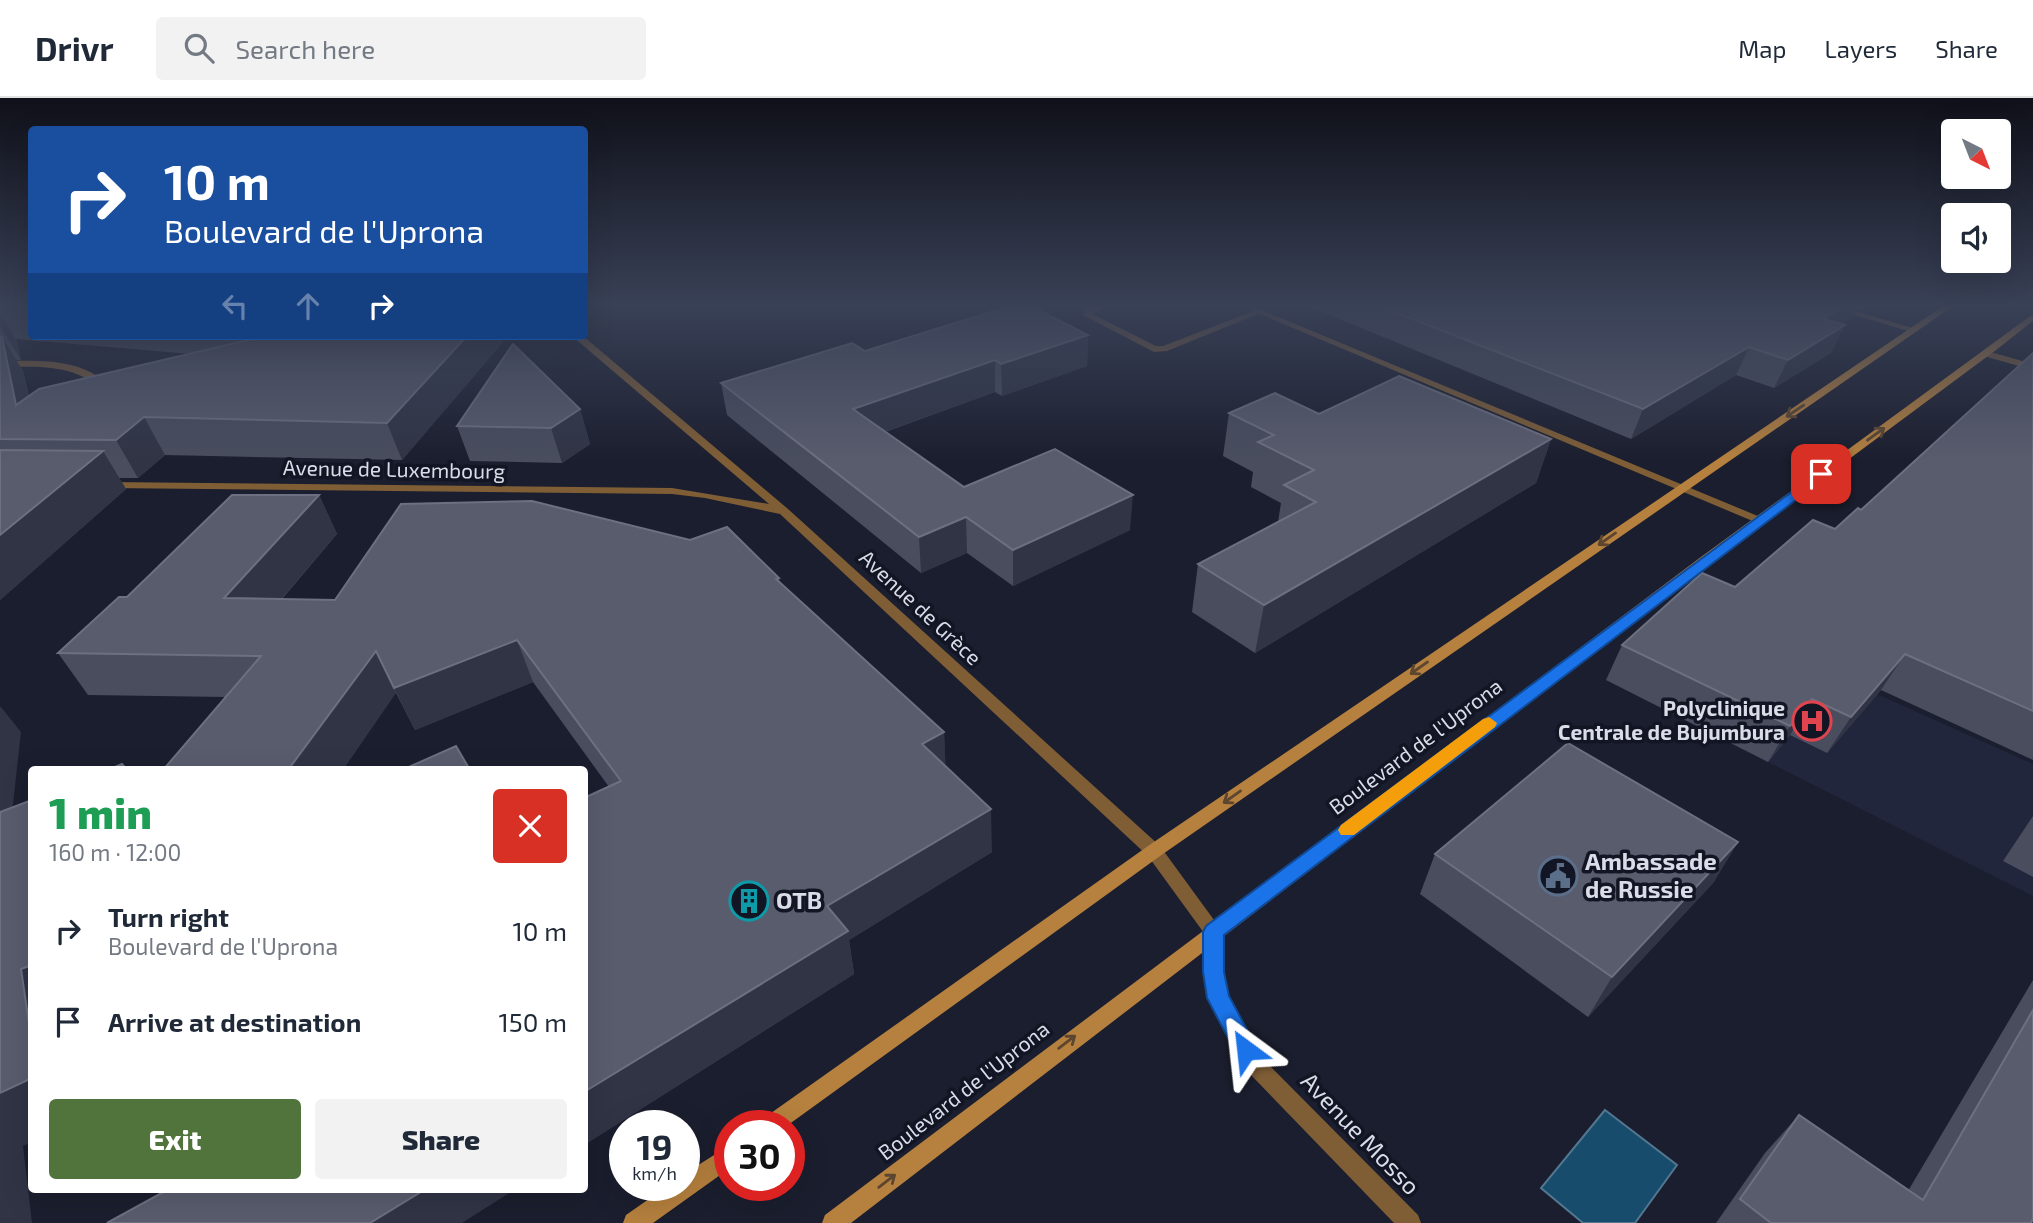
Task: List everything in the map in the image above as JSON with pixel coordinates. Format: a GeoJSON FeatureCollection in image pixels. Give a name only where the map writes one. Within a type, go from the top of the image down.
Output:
{"type":"FeatureCollection","features":[{"type":"Feature","properties":{"kind":"street","name":"Avenue de Grèce"},"geometry":{"type":"LineString","coordinates":[[601,356],[785,512],[1154,851],[1213,932]]}},
{"type":"Feature","properties":{"kind":"street"},"geometry":{"type":"LineString","coordinates":[[1366,356],[1759,519]]}},
{"type":"Feature","properties":{"kind":"street"},"geometry":{"type":"LineString","coordinates":[[792,1110],[1154,851],[1875,356]]}},
{"type":"Feature","properties":{"kind":"street","name":"Boulevard de l'Uprona"},"geometry":{"type":"LineString","coordinates":[[833,1223],[1759,519],[1984,356]]}},
{"type":"Feature","properties":{"kind":"street"},"geometry":{"type":"LineString","coordinates":[[1996,356],[2033,367]]}},
{"type":"Feature","properties":{"kind":"street"},"geometry":{"type":"LineString","coordinates":[[0,364],[74,369],[97,378],[112,396]]}},
{"type":"Feature","properties":{"kind":"street","name":"Avenue de Luxembourg"},"geometry":{"type":"LineString","coordinates":[[95,484],[672,491],[785,512]]}},
{"type":"Feature","properties":{"kind":"street","name":"Avenue Mosso"},"geometry":{"type":"LineString","coordinates":[[1213,932],[1213,972],[1218,998],[1257,1067],[1410,1223]]}},
{"type":"Feature","properties":{"kind":"street"},"geometry":{"type":"LineString","coordinates":[[634,1223],[714,1166]]}},
{"type":"Feature","properties":{"kind":"shaded area","name":"Polyclinique Centrale de Bujumbura"},"geometry":{"type":"Polygon","coordinates":[[[1685,608],[2033,764],[2033,896],[1606,680],[1685,608]]]}},
{"type":"Feature","properties":{"kind":"shaded area"},"geometry":{"type":"Polygon","coordinates":[[[1605,1110],[1677,1165],[1635,1223],[1583,1223],[1541,1188],[1605,1110]]]}},
{"type":"Feature","properties":{"kind":"building"},"geometry":{"type":"Polygon","coordinates":[[[0,356],[6,356],[16,405],[39,389],[178,356],[448,356],[387,423],[144,417],[116,440],[0,439],[0,356]]]}},
{"type":"Feature","properties":{"kind":"building"},"geometry":{"type":"Polygon","coordinates":[[[504,356],[526,356],[580,409],[551,428],[457,426],[504,356]]]}},
{"type":"Feature","properties":{"kind":"building"},"geometry":{"type":"Polygon","coordinates":[[[808,356],[1024,356],[1001,364],[995,360],[853,409],[964,487],[1055,449],[1133,495],[1013,550],[966,517],[919,537],[721,383],[808,356]]]}},
{"type":"Feature","properties":{"kind":"building"},"geometry":{"type":"Polygon","coordinates":[[[1508,356],[1733,356],[1643,409],[1508,356]]]}},
{"type":"Feature","properties":{"kind":"building"},"geometry":{"type":"Polygon","coordinates":[[[2029,356],[2033,356],[2033,711],[1905,654],[1851,717],[1812,699],[1790,726],[1622,645],[1702,573],[1735,587],[1813,520],[1835,529],[1858,508],[1861,510],[2029,356]]]}},
{"type":"Feature","properties":{"kind":"building"},"geometry":{"type":"Polygon","coordinates":[[[1399,376],[1551,439],[1264,605],[1198,564],[1316,502],[1284,485],[1314,470],[1258,442],[1274,435],[1229,413],[1275,393],[1319,414],[1399,376]]]}},
{"type":"Feature","properties":{"kind":"building"},"geometry":{"type":"Polygon","coordinates":[[[0,450],[103,451],[0,535],[0,450]]]}},
{"type":"Feature","properties":{"kind":"building"},"geometry":{"type":"Polygon","coordinates":[[[232,495],[319,495],[224,598],[335,600],[401,504],[532,501],[690,540],[727,527],[779,578],[776,579],[944,732],[922,744],[991,809],[827,906],[848,931],[588,1090],[588,796],[621,781],[517,640],[394,688],[376,651],[291,766],[166,766],[261,656],[58,653],[119,597],[127,597],[232,495]]]}},
{"type":"Feature","properties":{"kind":"building"},"geometry":{"type":"Polygon","coordinates":[[[1568,743],[1738,842],[1612,977],[1435,854],[1568,743]]]}},
{"type":"Feature","properties":{"kind":"building"},"geometry":{"type":"Polygon","coordinates":[[[456,746],[468,766],[411,766],[456,746]]]}},
{"type":"Feature","properties":{"kind":"building"},"geometry":{"type":"Polygon","coordinates":[[[28,802],[28,966],[21,969],[28,1017],[28,1080],[0,1093],[0,812],[28,802]]]}},
{"type":"Feature","properties":{"kind":"building"},"geometry":{"type":"Polygon","coordinates":[[[2033,1010],[2031,1223],[1771,1223],[1740,1199],[1799,1115],[1923,1200],[2033,1010]]]}},
{"type":"Feature","properties":{"kind":"building"},"geometry":{"type":"Polygon","coordinates":[[[162,1193],[419,1193],[370,1223],[107,1223],[162,1193]]]}},
{"type":"Feature","properties":{"kind":"slow traffic"},"geometry":{"type":"LineString","coordinates":[[1348,830],[1489,723]]}},
{"type":"Feature","properties":{"kind":"place","name":"Polyclinique Centrale de Bujumbura"},"geometry":{"type":"Point","coordinates":[1812,721]}},
{"type":"Feature","properties":{"kind":"place","name":"Ambassade de Russie"},"geometry":{"type":"Point","coordinates":[1558,876]}},
{"type":"Feature","properties":{"kind":"place","name":"OTB"},"geometry":{"type":"Point","coordinates":[749,901]}},
{"type":"Feature","properties":{"kind":"route"},"geometry":{"type":"LineString","coordinates":[[1246,1050],[1218,998],[1213,972],[1213,932],[1821,474]]}}]}
